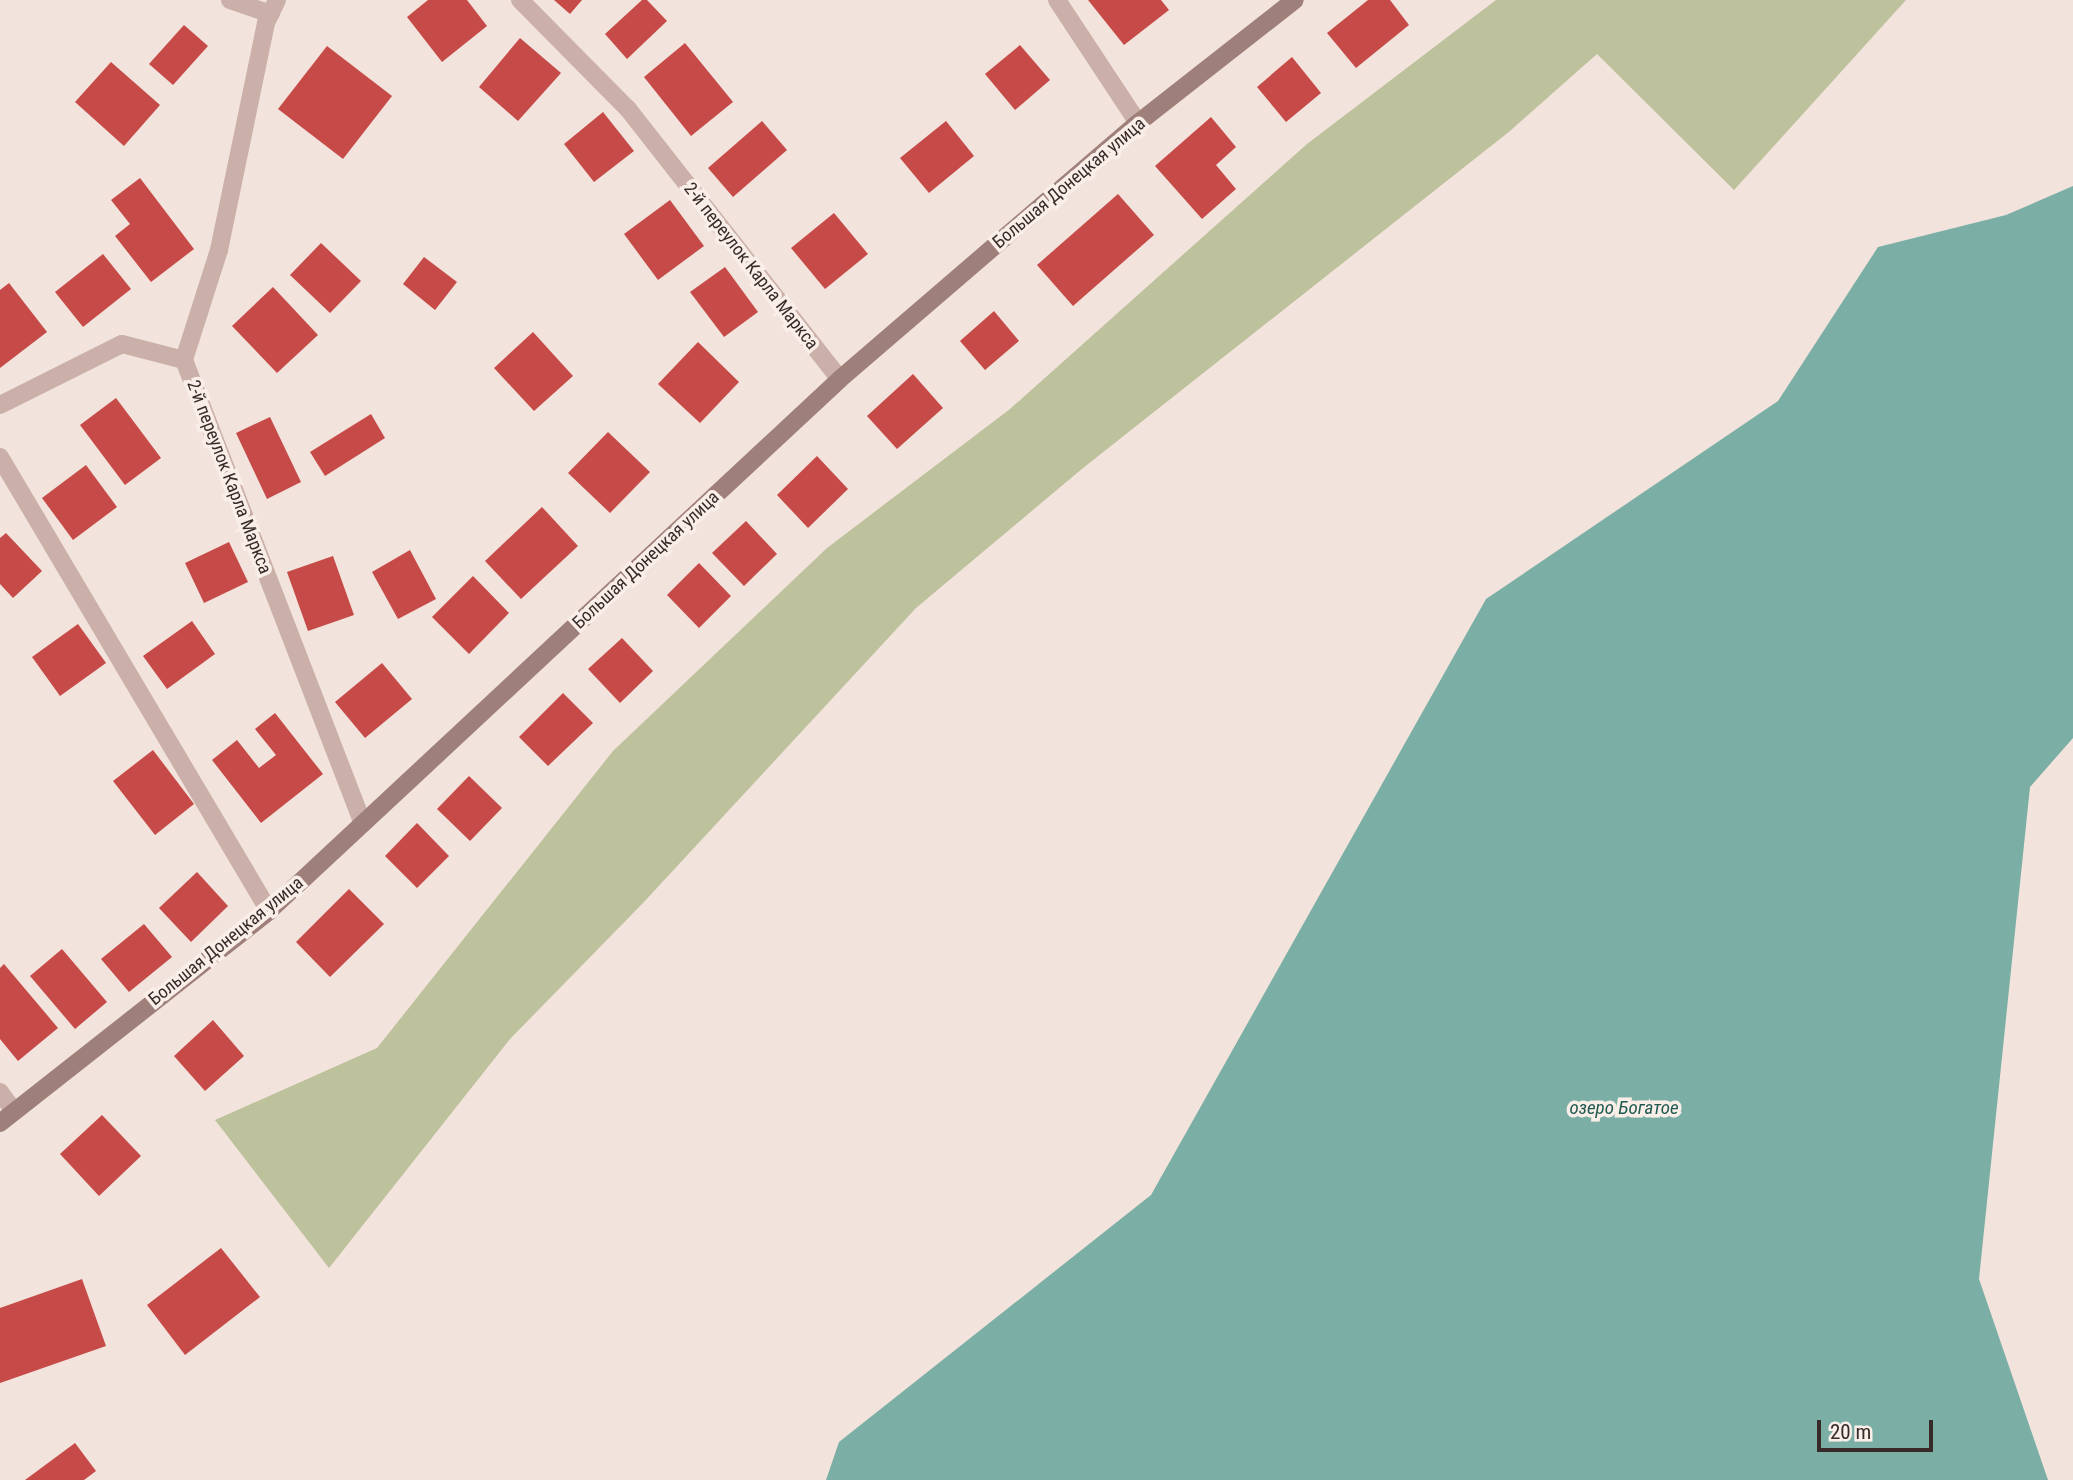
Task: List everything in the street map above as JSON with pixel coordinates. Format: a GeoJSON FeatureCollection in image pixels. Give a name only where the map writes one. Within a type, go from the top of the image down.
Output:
{"type":"FeatureCollection","features":[{"type":"Feature","properties":{"kind":"street"},"geometry":{"type":"LineString","coordinates":[[230,0],[274,7]]}},
{"type":"Feature","properties":{"kind":"street","name":"2-й переулок Карла Маркса"},"geometry":{"type":"LineString","coordinates":[[520,0],[628,109],[840,379]]}},
{"type":"Feature","properties":{"kind":"street"},"geometry":{"type":"LineString","coordinates":[[1057,0],[1138,123]]}},
{"type":"Feature","properties":{"kind":"street","name":"Большая Донецкая улица"},"geometry":{"type":"LineString","coordinates":[[0,1123],[13,1110],[269,911],[840,379],[1138,123],[1295,0]]}},
{"type":"Feature","properties":{"kind":"street","name":"2-й переулок Карла Маркса"},"geometry":{"type":"LineString","coordinates":[[274,7],[219,250],[184,360],[363,823]]}},
{"type":"Feature","properties":{"kind":"street"},"geometry":{"type":"LineString","coordinates":[[0,405],[122,344],[184,360]]}},
{"type":"Feature","properties":{"kind":"street"},"geometry":{"type":"LineString","coordinates":[[0,457],[269,911]]}},
{"type":"Feature","properties":{"kind":"street"},"geometry":{"type":"LineString","coordinates":[[0,1092],[13,1110]]}},
{"type":"Feature","properties":{"kind":"green space"},"geometry":{"type":"Polygon","coordinates":[[[1496,0],[1906,0],[1734,190],[1597,54],[1510,131],[1083,468],[916,608],[643,903],[510,1039],[329,1268],[215,1120],[377,1048],[613,751],[827,548],[1010,409],[1307,144],[1496,0]]]}},
{"type":"Feature","properties":{"kind":"water","name":"озеро Богатое"},"geometry":{"type":"Polygon","coordinates":[[[2073,186],[2073,738],[2030,787],[1979,1279],[2048,1480],[826,1480],[839,1442],[1151,1195],[1486,599],[1778,401],[1878,247],[2006,215],[2073,186]]]}},
{"type":"Feature","properties":{"kind":"building"},"geometry":{"type":"Polygon","coordinates":[[[428,0],[467,0],[487,26],[442,62],[407,17],[428,0]]]}},
{"type":"Feature","properties":{"kind":"building"},"geometry":{"type":"Polygon","coordinates":[[[554,0],[582,0],[570,14],[554,0]]]}},
{"type":"Feature","properties":{"kind":"building"},"geometry":{"type":"Polygon","coordinates":[[[642,0],[647,0],[667,21],[627,59],[605,34],[642,0]]]}},
{"type":"Feature","properties":{"kind":"building"},"geometry":{"type":"Polygon","coordinates":[[[1088,0],[1161,0],[1169,10],[1124,45],[1088,0]]]}},
{"type":"Feature","properties":{"kind":"building"},"geometry":{"type":"Polygon","coordinates":[[[1368,0],[1390,0],[1409,25],[1356,68],[1327,33],[1368,0]]]}},
{"type":"Feature","properties":{"kind":"building"},"geometry":{"type":"Polygon","coordinates":[[[184,25],[208,46],[173,85],[149,64],[184,25]]]}},
{"type":"Feature","properties":{"kind":"building"},"geometry":{"type":"Polygon","coordinates":[[[520,38],[561,73],[518,121],[479,87],[520,38]]]}},
{"type":"Feature","properties":{"kind":"building"},"geometry":{"type":"Polygon","coordinates":[[[685,43],[733,102],[691,136],[644,77],[685,43]]]}},
{"type":"Feature","properties":{"kind":"building"},"geometry":{"type":"Polygon","coordinates":[[[1020,45],[1050,80],[1015,110],[985,74],[1020,45]]]}},
{"type":"Feature","properties":{"kind":"building"},"geometry":{"type":"Polygon","coordinates":[[[327,46],[392,96],[343,159],[278,109],[327,46]]]}},
{"type":"Feature","properties":{"kind":"building"},"geometry":{"type":"Polygon","coordinates":[[[1292,57],[1321,93],[1286,122],[1257,87],[1292,57]]]}},
{"type":"Feature","properties":{"kind":"building"},"geometry":{"type":"Polygon","coordinates":[[[111,62],[160,105],[124,146],[75,102],[111,62]]]}},
{"type":"Feature","properties":{"kind":"building"},"geometry":{"type":"Polygon","coordinates":[[[603,112],[634,151],[594,182],[564,144],[603,112]]]}},
{"type":"Feature","properties":{"kind":"building"},"geometry":{"type":"Polygon","coordinates":[[[1211,117],[1236,147],[1216,165],[1236,189],[1202,219],[1155,166],[1211,117]]]}},
{"type":"Feature","properties":{"kind":"building"},"geometry":{"type":"Polygon","coordinates":[[[762,121],[787,150],[733,197],[708,168],[762,121]]]}},
{"type":"Feature","properties":{"kind":"building"},"geometry":{"type":"Polygon","coordinates":[[[946,121],[974,156],[929,193],[900,158],[946,121]]]}},
{"type":"Feature","properties":{"kind":"building"},"geometry":{"type":"Polygon","coordinates":[[[140,178],[194,249],[151,282],[115,236],[130,224],[111,200],[140,178]]]}},
{"type":"Feature","properties":{"kind":"building"},"geometry":{"type":"Polygon","coordinates":[[[1118,194],[1154,235],[1073,306],[1037,265],[1118,194]]]}},
{"type":"Feature","properties":{"kind":"building"},"geometry":{"type":"Polygon","coordinates":[[[670,200],[704,246],[658,280],[624,234],[670,200]]]}},
{"type":"Feature","properties":{"kind":"building"},"geometry":{"type":"Polygon","coordinates":[[[834,213],[868,254],[825,289],[791,248],[834,213]]]}},
{"type":"Feature","properties":{"kind":"building"},"geometry":{"type":"Polygon","coordinates":[[[321,243],[361,281],[330,313],[290,275],[321,243]]]}},
{"type":"Feature","properties":{"kind":"building"},"geometry":{"type":"Polygon","coordinates":[[[103,254],[131,289],[83,327],[55,292],[103,254]]]}},
{"type":"Feature","properties":{"kind":"building"},"geometry":{"type":"Polygon","coordinates":[[[424,257],[457,282],[435,310],[403,284],[424,257]]]}},
{"type":"Feature","properties":{"kind":"building"},"geometry":{"type":"Polygon","coordinates":[[[725,267],[758,312],[724,337],[690,292],[725,267]]]}},
{"type":"Feature","properties":{"kind":"building"},"geometry":{"type":"Polygon","coordinates":[[[9,283],[47,332],[0,368],[0,290],[9,283]]]}},
{"type":"Feature","properties":{"kind":"building"},"geometry":{"type":"Polygon","coordinates":[[[273,287],[318,335],[277,373],[232,326],[273,287]]]}},
{"type":"Feature","properties":{"kind":"building"},"geometry":{"type":"Polygon","coordinates":[[[994,311],[1019,341],[985,370],[960,341],[994,311]]]}},
{"type":"Feature","properties":{"kind":"building"},"geometry":{"type":"Polygon","coordinates":[[[533,332],[573,376],[534,411],[494,368],[533,332]]]}},
{"type":"Feature","properties":{"kind":"building"},"geometry":{"type":"Polygon","coordinates":[[[698,342],[739,382],[700,423],[658,384],[698,342]]]}},
{"type":"Feature","properties":{"kind":"building"},"geometry":{"type":"Polygon","coordinates":[[[913,374],[943,408],[897,449],[867,416],[913,374]]]}},
{"type":"Feature","properties":{"kind":"building"},"geometry":{"type":"Polygon","coordinates":[[[116,398],[161,458],[125,485],[80,425],[116,398]]]}},
{"type":"Feature","properties":{"kind":"building"},"geometry":{"type":"Polygon","coordinates":[[[371,414],[385,438],[325,476],[310,452],[371,414]]]}},
{"type":"Feature","properties":{"kind":"building"},"geometry":{"type":"Polygon","coordinates":[[[270,417],[301,482],[267,499],[236,433],[270,417]]]}},
{"type":"Feature","properties":{"kind":"building"},"geometry":{"type":"Polygon","coordinates":[[[608,432],[650,472],[610,513],[568,473],[608,432]]]}},
{"type":"Feature","properties":{"kind":"building"},"geometry":{"type":"Polygon","coordinates":[[[817,456],[848,489],[808,528],[777,495],[817,456]]]}},
{"type":"Feature","properties":{"kind":"building"},"geometry":{"type":"Polygon","coordinates":[[[86,465],[117,507],[73,540],[42,498],[86,465]]]}},
{"type":"Feature","properties":{"kind":"building"},"geometry":{"type":"Polygon","coordinates":[[[542,507],[578,546],[521,599],[485,561],[542,507]]]}},
{"type":"Feature","properties":{"kind":"building"},"geometry":{"type":"Polygon","coordinates":[[[746,521],[777,554],[744,586],[712,553],[746,521]]]}},
{"type":"Feature","properties":{"kind":"building"},"geometry":{"type":"Polygon","coordinates":[[[6,533],[42,571],[13,598],[0,584],[0,538],[6,533]]]}},
{"type":"Feature","properties":{"kind":"building"},"geometry":{"type":"Polygon","coordinates":[[[229,542],[248,582],[204,603],[185,563],[229,542]]]}},
{"type":"Feature","properties":{"kind":"building"},"geometry":{"type":"Polygon","coordinates":[[[410,550],[436,599],[398,619],[372,572],[410,550]]]}},
{"type":"Feature","properties":{"kind":"building"},"geometry":{"type":"Polygon","coordinates":[[[333,556],[354,615],[308,631],[287,572],[333,556]]]}},
{"type":"Feature","properties":{"kind":"building"},"geometry":{"type":"Polygon","coordinates":[[[699,563],[731,596],[699,628],[667,595],[699,563]]]}},
{"type":"Feature","properties":{"kind":"building"},"geometry":{"type":"Polygon","coordinates":[[[473,576],[509,613],[469,654],[432,617],[473,576]]]}},
{"type":"Feature","properties":{"kind":"building"},"geometry":{"type":"Polygon","coordinates":[[[192,621],[215,654],[167,689],[143,656],[192,621]]]}},
{"type":"Feature","properties":{"kind":"building"},"geometry":{"type":"Polygon","coordinates":[[[78,624],[106,663],[60,696],[32,657],[78,624]]]}},
{"type":"Feature","properties":{"kind":"building"},"geometry":{"type":"Polygon","coordinates":[[[622,638],[653,671],[620,703],[588,669],[622,638]]]}},
{"type":"Feature","properties":{"kind":"building"},"geometry":{"type":"Polygon","coordinates":[[[382,663],[412,699],[365,738],[335,702],[382,663]]]}},
{"type":"Feature","properties":{"kind":"building"},"geometry":{"type":"Polygon","coordinates":[[[563,693],[593,723],[548,766],[519,737],[563,693]]]}},
{"type":"Feature","properties":{"kind":"building"},"geometry":{"type":"Polygon","coordinates":[[[275,713],[323,774],[261,823],[212,760],[237,740],[259,768],[276,755],[255,729],[275,713]]]}},
{"type":"Feature","properties":{"kind":"building"},"geometry":{"type":"Polygon","coordinates":[[[153,750],[194,804],[155,835],[113,781],[153,750]]]}},
{"type":"Feature","properties":{"kind":"building"},"geometry":{"type":"Polygon","coordinates":[[[469,776],[502,808],[470,841],[437,809],[469,776]]]}},
{"type":"Feature","properties":{"kind":"building"},"geometry":{"type":"Polygon","coordinates":[[[417,823],[449,856],[417,888],[385,856],[417,823]]]}},
{"type":"Feature","properties":{"kind":"building"},"geometry":{"type":"Polygon","coordinates":[[[197,872],[228,906],[191,942],[159,908],[197,872]]]}},
{"type":"Feature","properties":{"kind":"building"},"geometry":{"type":"Polygon","coordinates":[[[349,889],[384,924],[330,977],[296,942],[349,889]]]}},
{"type":"Feature","properties":{"kind":"building"},"geometry":{"type":"Polygon","coordinates":[[[144,924],[172,957],[129,992],[101,959],[144,924]]]}},
{"type":"Feature","properties":{"kind":"building"},"geometry":{"type":"Polygon","coordinates":[[[62,949],[107,1002],[75,1029],[30,976],[62,949]]]}},
{"type":"Feature","properties":{"kind":"building"},"geometry":{"type":"Polygon","coordinates":[[[4,964],[58,1028],[18,1061],[0,1039],[0,968],[4,964]]]}},
{"type":"Feature","properties":{"kind":"building"},"geometry":{"type":"Polygon","coordinates":[[[213,1020],[244,1056],[205,1091],[174,1056],[213,1020]]]}},
{"type":"Feature","properties":{"kind":"building"},"geometry":{"type":"Polygon","coordinates":[[[102,1115],[141,1156],[99,1196],[60,1154],[102,1115]]]}},
{"type":"Feature","properties":{"kind":"building"},"geometry":{"type":"Polygon","coordinates":[[[221,1248],[260,1297],[185,1355],[147,1305],[221,1248]]]}},
{"type":"Feature","properties":{"kind":"building"},"geometry":{"type":"Polygon","coordinates":[[[82,1279],[106,1346],[0,1383],[0,1308],[82,1279]]]}},
{"type":"Feature","properties":{"kind":"building"},"geometry":{"type":"Polygon","coordinates":[[[75,1443],[96,1471],[84,1480],[25,1480],[75,1443]]]}}]}
